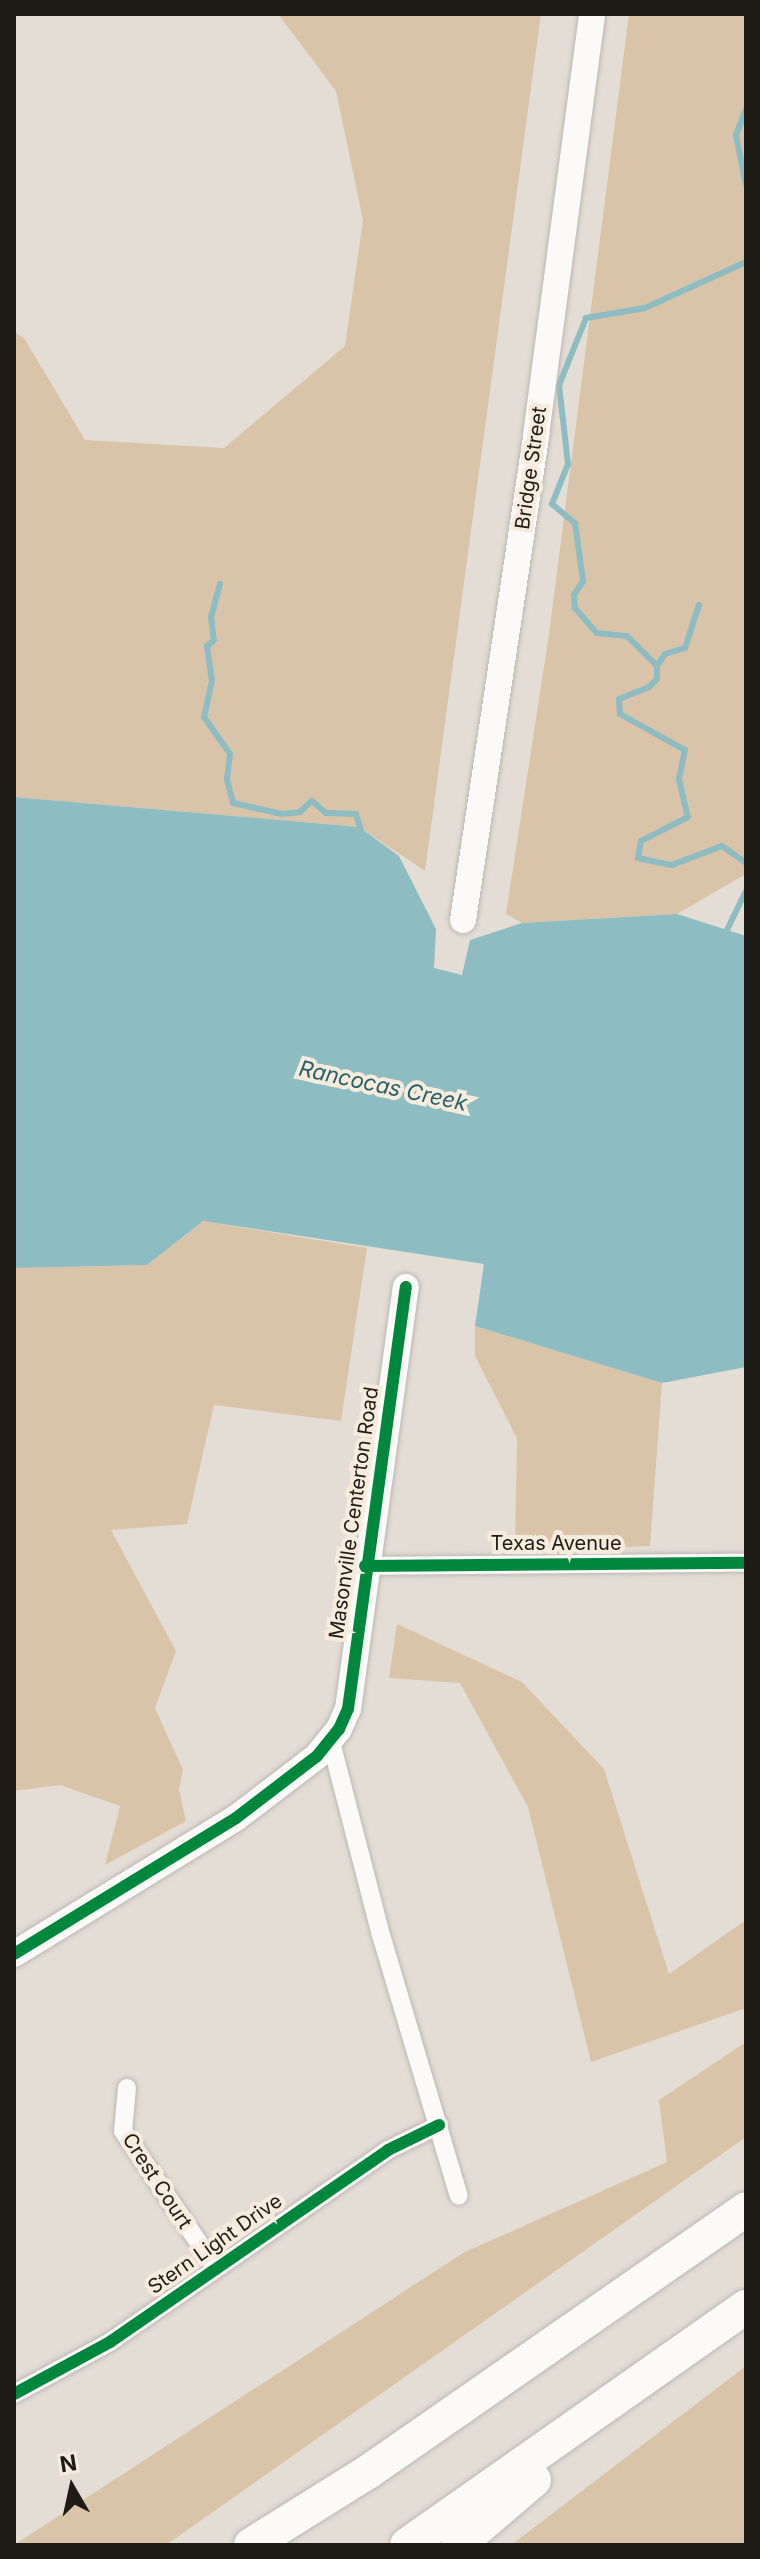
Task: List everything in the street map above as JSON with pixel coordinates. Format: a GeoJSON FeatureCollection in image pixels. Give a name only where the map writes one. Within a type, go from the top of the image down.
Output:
{"type":"FeatureCollection","features":[{"type":"Feature","properties":{"kind":"highway"},"geometry":{"type":"LineString","coordinates":[[251,2545],[368,2472],[746,2209]]}},
{"type":"Feature","properties":{"kind":"highway"},"geometry":{"type":"LineString","coordinates":[[407,2545],[746,2307]]}},
{"type":"Feature","properties":{"kind":"highway"},"geometry":{"type":"LineString","coordinates":[[458,2545],[686,2350]]}},
{"type":"Feature","properties":{"kind":"main road","name":"Bridge Street"},"geometry":{"type":"LineString","coordinates":[[463,920],[536,435],[592,14]]}},
{"type":"Feature","properties":{"kind":"main road","name":"Masonville Centerton Road"},"geometry":{"type":"LineString","coordinates":[[331,1742],[348,1709],[365,1566],[406,1287]]}},
{"type":"Feature","properties":{"kind":"main road"},"geometry":{"type":"LineString","coordinates":[[14,1954],[236,1818],[331,1742]]}},
{"type":"Feature","properties":{"kind":"street","name":"Texas Avenue"},"geometry":{"type":"LineString","coordinates":[[365,1566],[746,1563]]}},
{"type":"Feature","properties":{"kind":"street"},"geometry":{"type":"LineString","coordinates":[[331,1742],[381,1935],[459,2196]]}},
{"type":"Feature","properties":{"kind":"street","name":"Crest Court"},"geometry":{"type":"LineString","coordinates":[[127,2088],[123,2131],[215,2267]]}},
{"type":"Feature","properties":{"kind":"street","name":"Stern Light Drive"},"geometry":{"type":"LineString","coordinates":[[14,2394],[110,2342],[388,2150],[439,2125]]}},
{"type":"Feature","properties":{"kind":"shaded area"},"geometry":{"type":"Polygon","coordinates":[[[278,14],[541,14],[425,871],[359,827],[14,797],[14,332],[24,338],[85,440],[224,448],[345,346],[363,220],[336,91],[278,14]]]}},
{"type":"Feature","properties":{"kind":"shaded area"},"geometry":{"type":"Polygon","coordinates":[[[629,14],[746,14],[746,874],[677,914],[522,923],[506,914],[549,634],[629,14]]]}},
{"type":"Feature","properties":{"kind":"shaded area"},"geometry":{"type":"Polygon","coordinates":[[[203,1221],[367,1248],[341,1421],[214,1405],[187,1524],[111,1530],[176,1651],[155,1708],[183,1770],[179,1790],[186,1821],[105,1865],[120,1806],[60,1785],[14,1791],[14,1268],[147,1265],[203,1221]]]}},
{"type":"Feature","properties":{"kind":"shaded area"},"geometry":{"type":"Polygon","coordinates":[[[475,1326],[662,1383],[650,1546],[515,1551],[517,1438],[475,1356],[475,1326]]]}},
{"type":"Feature","properties":{"kind":"shaded area"},"geometry":{"type":"Polygon","coordinates":[[[397,1624],[522,1682],[604,1769],[669,1974],[746,1920],[746,2008],[591,2062],[528,1807],[460,1683],[389,1678],[397,1624]]]}},
{"type":"Feature","properties":{"kind":"shaded area"},"geometry":{"type":"Polygon","coordinates":[[[746,2042],[746,2137],[166,2545],[14,2545],[463,2253],[667,2162],[659,2100],[746,2042]]]}},
{"type":"Feature","properties":{"kind":"shaded area"},"geometry":{"type":"Polygon","coordinates":[[[746,2366],[746,2545],[511,2545],[746,2366]]]}},
{"type":"Feature","properties":{"kind":"water","name":"Rancocas Creek"},"geometry":{"type":"Polygon","coordinates":[[[14,797],[359,827],[399,856],[436,929],[434,968],[462,975],[470,940],[522,923],[677,914],[746,936],[746,1367],[662,1383],[475,1326],[484,1264],[203,1221],[147,1265],[14,1268],[14,797]]]}},
{"type":"Feature","properties":{"kind":"waterway"},"geometry":{"type":"LineString","coordinates":[[746,109],[736,135],[746,185]]}},
{"type":"Feature","properties":{"kind":"waterway"},"geometry":{"type":"LineString","coordinates":[[746,262],[645,308],[586,318],[559,385],[568,464],[552,504],[575,523],[583,581],[574,595],[575,608],[597,633],[627,636],[657,666],[657,679],[649,687],[619,699],[620,714],[685,750],[679,779],[688,817],[641,841],[638,858],[672,865],[722,846],[746,863]]}},
{"type":"Feature","properties":{"kind":"waterway"},"geometry":{"type":"LineString","coordinates":[[220,584],[211,617],[214,640],[207,646],[212,680],[204,717],[230,754],[227,780],[233,803],[282,814],[300,812],[312,801],[326,813],[356,814],[362,834]]}},
{"type":"Feature","properties":{"kind":"waterway"},"geometry":{"type":"LineString","coordinates":[[657,666],[665,654],[685,648],[699,605]]}},
{"type":"Feature","properties":{"kind":"waterway"},"geometry":{"type":"LineString","coordinates":[[725,934],[746,891]]}},
{"type":"Feature","properties":{"kind":"cycle path"},"geometry":{"type":"LineString","coordinates":[[14,1954],[236,1818],[317,1756],[339,1729],[348,1709],[406,1287]]}},
{"type":"Feature","properties":{"kind":"cycle path"},"geometry":{"type":"LineString","coordinates":[[365,1566],[746,1563]]}},
{"type":"Feature","properties":{"kind":"cycle path"},"geometry":{"type":"LineString","coordinates":[[14,2394],[110,2342],[388,2150],[439,2125]]}}]}
